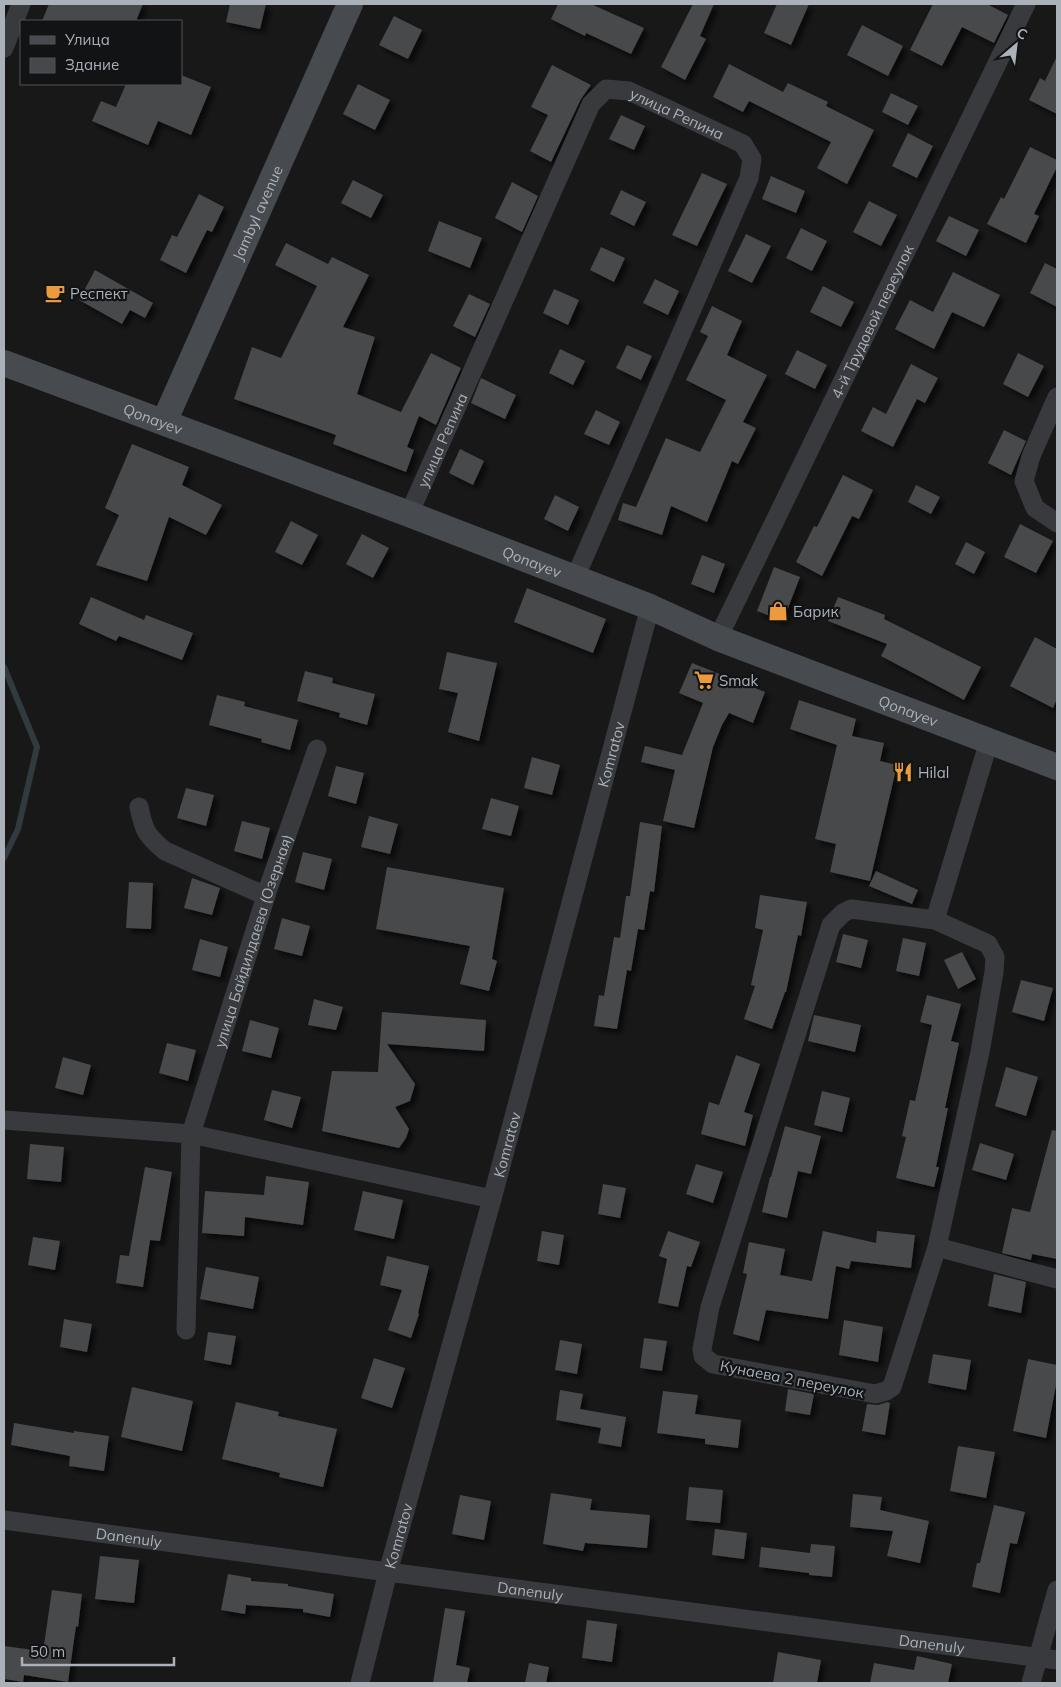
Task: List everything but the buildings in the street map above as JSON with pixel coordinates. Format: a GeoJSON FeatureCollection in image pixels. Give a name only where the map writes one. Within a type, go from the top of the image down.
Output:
{"type":"FeatureCollection","features":[{"type":"Feature","properties":{"kind":"main road","name":"Jambyl avenue"},"geometry":{"type":"LineString","coordinates":[[164,422],[350,4]]}},
{"type":"Feature","properties":{"kind":"main road","name":"Qonayev"},"geometry":{"type":"LineString","coordinates":[[4,363],[409,514],[650,607],[718,638],[1057,767]]}},
{"type":"Feature","properties":{"kind":"street"},"geometry":{"type":"LineString","coordinates":[[4,48],[21,4]]}},
{"type":"Feature","properties":{"kind":"street","name":"4-й Трудовой переулок"},"geometry":{"type":"LineString","coordinates":[[718,638],[1026,4]]}},
{"type":"Feature","properties":{"kind":"street","name":"улица Репина"},"geometry":{"type":"LineString","coordinates":[[409,514],[591,104],[606,89],[629,91],[743,144],[752,159],[749,178],[575,578]]}},
{"type":"Feature","properties":{"kind":"street"},"geometry":{"type":"LineString","coordinates":[[1057,397],[1031,456],[1024,481],[1035,508],[1057,523]]}},
{"type":"Feature","properties":{"kind":"street","name":"Komratov"},"geometry":{"type":"LineString","coordinates":[[360,1683],[388,1572],[492,1199],[650,607]]}},
{"type":"Feature","properties":{"kind":"street"},"geometry":{"type":"LineString","coordinates":[[935,920],[989,740]]}},
{"type":"Feature","properties":{"kind":"street","name":"улица Байдилдаева (Озерная)"},"geometry":{"type":"LineString","coordinates":[[186,1330],[191,1134],[266,896],[317,749]]}},
{"type":"Feature","properties":{"kind":"street"},"geometry":{"type":"LineString","coordinates":[[140,807],[143,827],[151,839],[165,851],[266,896]]}},
{"type":"Feature","properties":{"kind":"street","name":"Кунаева 2 переулок"},"geometry":{"type":"LineString","coordinates":[[851,909],[935,920],[988,944],[995,957],[980,1052],[937,1247],[892,1387],[886,1392],[875,1394],[722,1366],[713,1364],[703,1356],[702,1349],[710,1307],[831,925],[843,913],[851,909]]}},
{"type":"Feature","properties":{"kind":"street"},"geometry":{"type":"LineString","coordinates":[[4,1120],[191,1134],[492,1199]]}},
{"type":"Feature","properties":{"kind":"street"},"geometry":{"type":"LineString","coordinates":[[937,1247],[1057,1280]]}},
{"type":"Feature","properties":{"kind":"street","name":"Danenuly"},"geometry":{"type":"LineString","coordinates":[[4,1520],[1057,1660]]}},
{"type":"Feature","properties":{"kind":"street"},"geometry":{"type":"LineString","coordinates":[[1031,1683],[1057,1590]]}},
{"type":"Feature","properties":{"kind":"waterway"},"geometry":{"type":"LineString","coordinates":[[4,667],[37,747],[18,829],[4,858]]}},
{"type":"Feature","properties":{"kind":"place","name":"Респект"},"geometry":{"type":"Point","coordinates":[55,293]}},
{"type":"Feature","properties":{"kind":"place","name":"Барик"},"geometry":{"type":"Point","coordinates":[778,611]}},
{"type":"Feature","properties":{"kind":"place","name":"Smak"},"geometry":{"type":"Point","coordinates":[704,680]}},
{"type":"Feature","properties":{"kind":"place","name":"Hilal"},"geometry":{"type":"Point","coordinates":[903,772]}}]}
